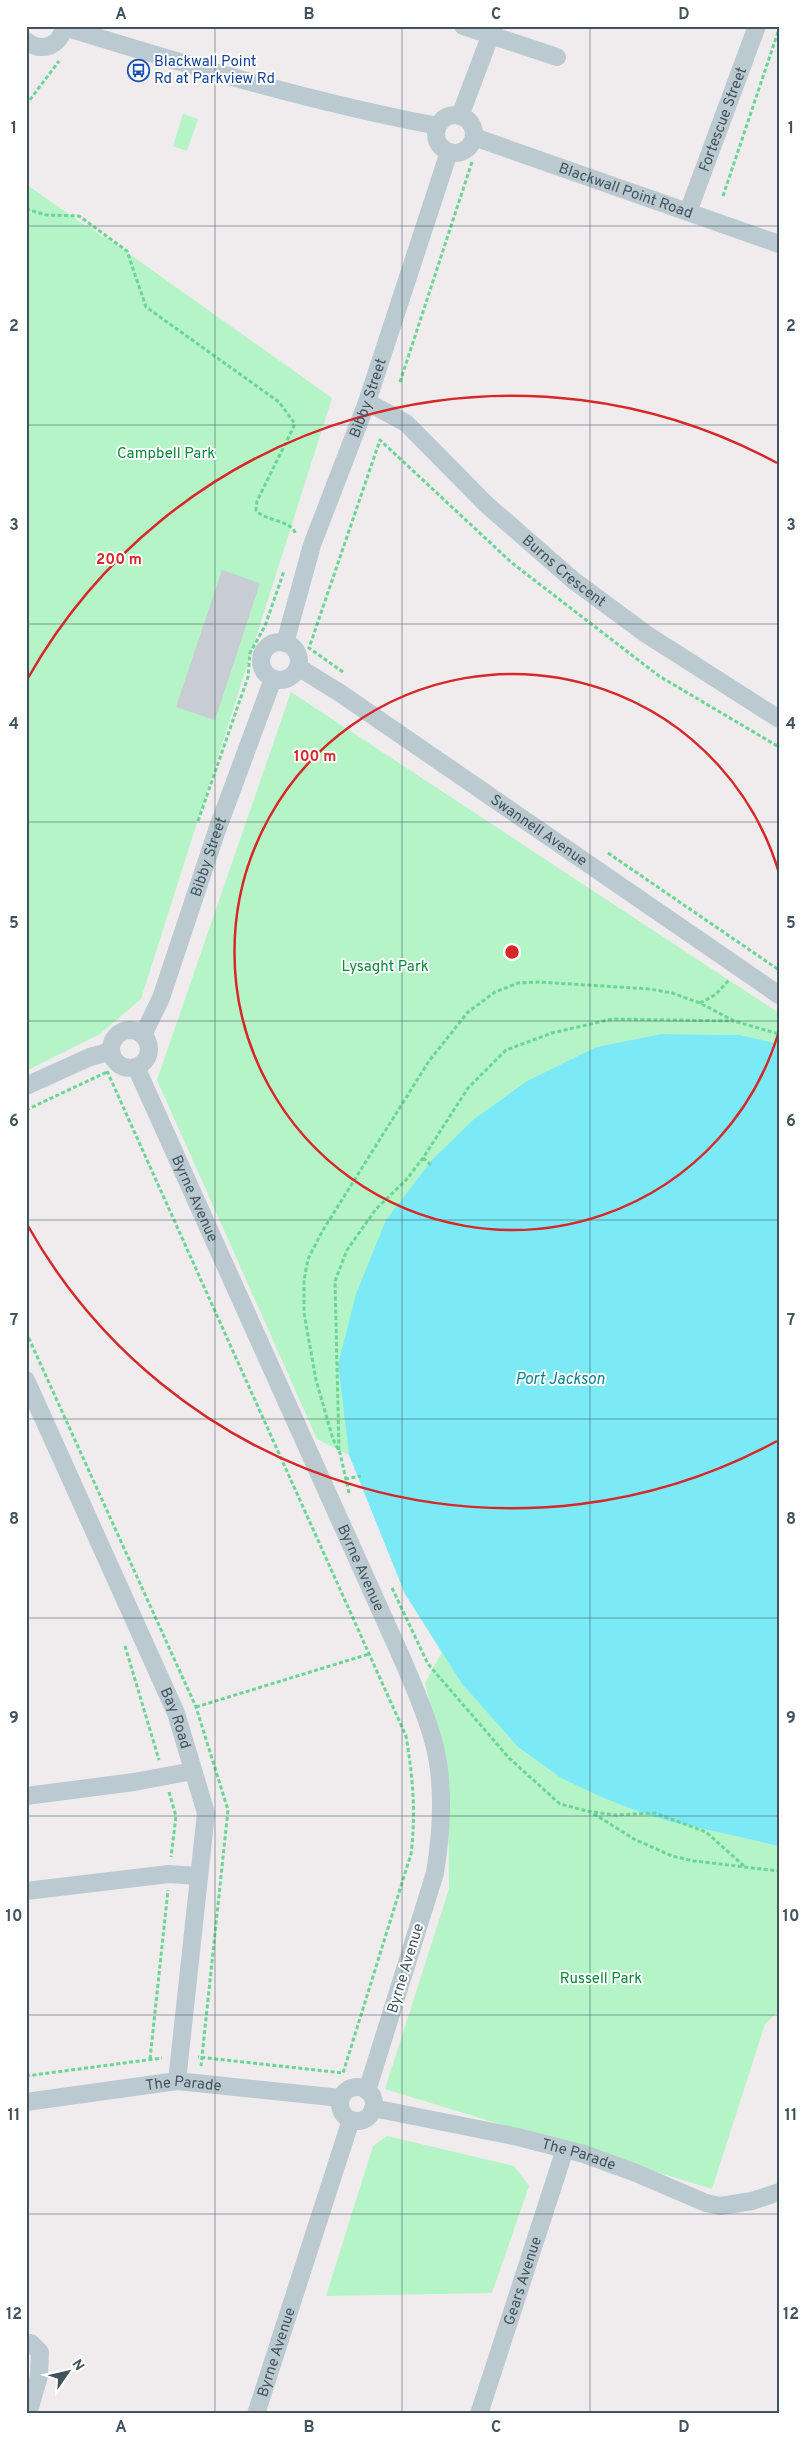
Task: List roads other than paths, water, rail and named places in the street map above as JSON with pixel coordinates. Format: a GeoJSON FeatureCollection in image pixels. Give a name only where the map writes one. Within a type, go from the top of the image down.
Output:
{"type":"FeatureCollection","features":[{"type":"Feature","properties":{"kind":"street"},"geometry":{"type":"LineString","coordinates":[[463,26],[492,31],[557,57]]}},
{"type":"Feature","properties":{"kind":"street","name":"Fortescue Street"},"geometry":{"type":"LineString","coordinates":[[688,212],[757,26]]}},
{"type":"Feature","properties":{"kind":"street"},"geometry":{"type":"LineString","coordinates":[[28,49],[53,45],[58,40],[64,27],[231,78],[377,114],[438,126]]}},
{"type":"Feature","properties":{"kind":"street"},"geometry":{"type":"LineString","coordinates":[[460,116],[492,31]]}},
{"type":"Feature","properties":{"kind":"street"},"geometry":{"type":"LineString","coordinates":[[460,116],[472,126],[474,137],[472,144],[462,152],[449,152],[439,145],[436,139],[438,126],[447,117],[460,116]]}},
{"type":"Feature","properties":{"kind":"street","name":"Blackwall Point Road"},"geometry":{"type":"LineString","coordinates":[[474,137],[779,244]]}},
{"type":"Feature","properties":{"kind":"street","name":"Bibby Street"},"geometry":{"type":"LineString","coordinates":[[285,642],[312,545],[367,402],[449,152]]}},
{"type":"Feature","properties":{"kind":"street","name":"Burns Crescent"},"geometry":{"type":"LineString","coordinates":[[367,402],[406,423],[487,505],[573,580],[646,634],[778,718]]}},
{"type":"Feature","properties":{"kind":"street"},"geometry":{"type":"LineString","coordinates":[[274,642],[285,642],[291,645],[298,655],[298,667],[288,678],[273,679],[264,672],[261,660],[262,655],[265,649],[274,642]]}},
{"type":"Feature","properties":{"kind":"street","name":"Swannell Avenue"},"geometry":{"type":"LineString","coordinates":[[298,667],[340,693],[779,995]]}},
{"type":"Feature","properties":{"kind":"street","name":"Bibby Street"},"geometry":{"type":"LineString","coordinates":[[143,1035],[161,998],[217,830],[273,679]]}},
{"type":"Feature","properties":{"kind":"street"},"geometry":{"type":"LineString","coordinates":[[26,1086],[105,1052],[114,1038],[125,1031],[131,1030],[143,1035],[147,1041],[149,1053],[146,1059],[136,1067],[130,1068],[119,1065],[105,1052]]}},
{"type":"Feature","properties":{"kind":"street","name":"Byrne Avenue"},"geometry":{"type":"LineString","coordinates":[[136,1067],[400,1654],[433,1741],[438,1768],[441,1812],[441,1836],[435,1873],[367,2090]]}},
{"type":"Feature","properties":{"kind":"street","name":"Bay Road"},"geometry":{"type":"LineString","coordinates":[[26,1380],[176,1713],[206,1814],[177,2081]]}},
{"type":"Feature","properties":{"kind":"street"},"geometry":{"type":"LineString","coordinates":[[26,1796],[193,1771]]}},
{"type":"Feature","properties":{"kind":"street"},"geometry":{"type":"LineString","coordinates":[[26,1891],[170,1874],[199,1876]]}},
{"type":"Feature","properties":{"kind":"street","name":"The Parade"},"geometry":{"type":"LineString","coordinates":[[26,2102],[177,2081],[341,2098]]}},
{"type":"Feature","properties":{"kind":"street"},"geometry":{"type":"LineString","coordinates":[[352,2087],[367,2090],[373,2098],[371,2113],[362,2120],[351,2120],[343,2113],[341,2098],[352,2087]]}},
{"type":"Feature","properties":{"kind":"street","name":"The Parade"},"geometry":{"type":"LineString","coordinates":[[373,2108],[518,2137],[565,2149],[636,2173],[706,2203],[720,2206],[752,2201],[779,2192]]}},
{"type":"Feature","properties":{"kind":"street","name":"Byrne Avenue"},"geometry":{"type":"LineString","coordinates":[[256,2414],[351,2120]]}},
{"type":"Feature","properties":{"kind":"street","name":"Gears Avenue"},"geometry":{"type":"LineString","coordinates":[[479,2414],[565,2149]]}},
{"type":"Feature","properties":{"kind":"street"},"geometry":{"type":"LineString","coordinates":[[26,2344],[31,2343],[40,2352],[39,2376],[28,2414]]}},
{"type":"Feature","properties":{"kind":"water","name":"Port Jackson"},"geometry":{"type":"Polygon","coordinates":[[[661,1034],[740,1035],[779,1044],[779,1846],[668,1821],[642,1813],[601,1797],[561,1778],[518,1747],[462,1684],[405,1594],[349,1455],[338,1365],[356,1294],[386,1220],[432,1160],[474,1119],[527,1081],[596,1047],[661,1034]]]}},
{"type":"Feature","properties":{"kind":"place","name":"Blackwall Point Rd at Parkview Rd"},"geometry":{"type":"Point","coordinates":[138,70]}},
{"type":"Feature","properties":{"kind":"park label","name":"Campbell Park"},"geometry":{"type":"Point","coordinates":[166,453]}},
{"type":"Feature","properties":{"kind":"park label","name":"Lysaght Park"},"geometry":{"type":"Point","coordinates":[385,966]}},
{"type":"Feature","properties":{"kind":"park label","name":"Russell Park"},"geometry":{"type":"Point","coordinates":[601,1978]}}]}
